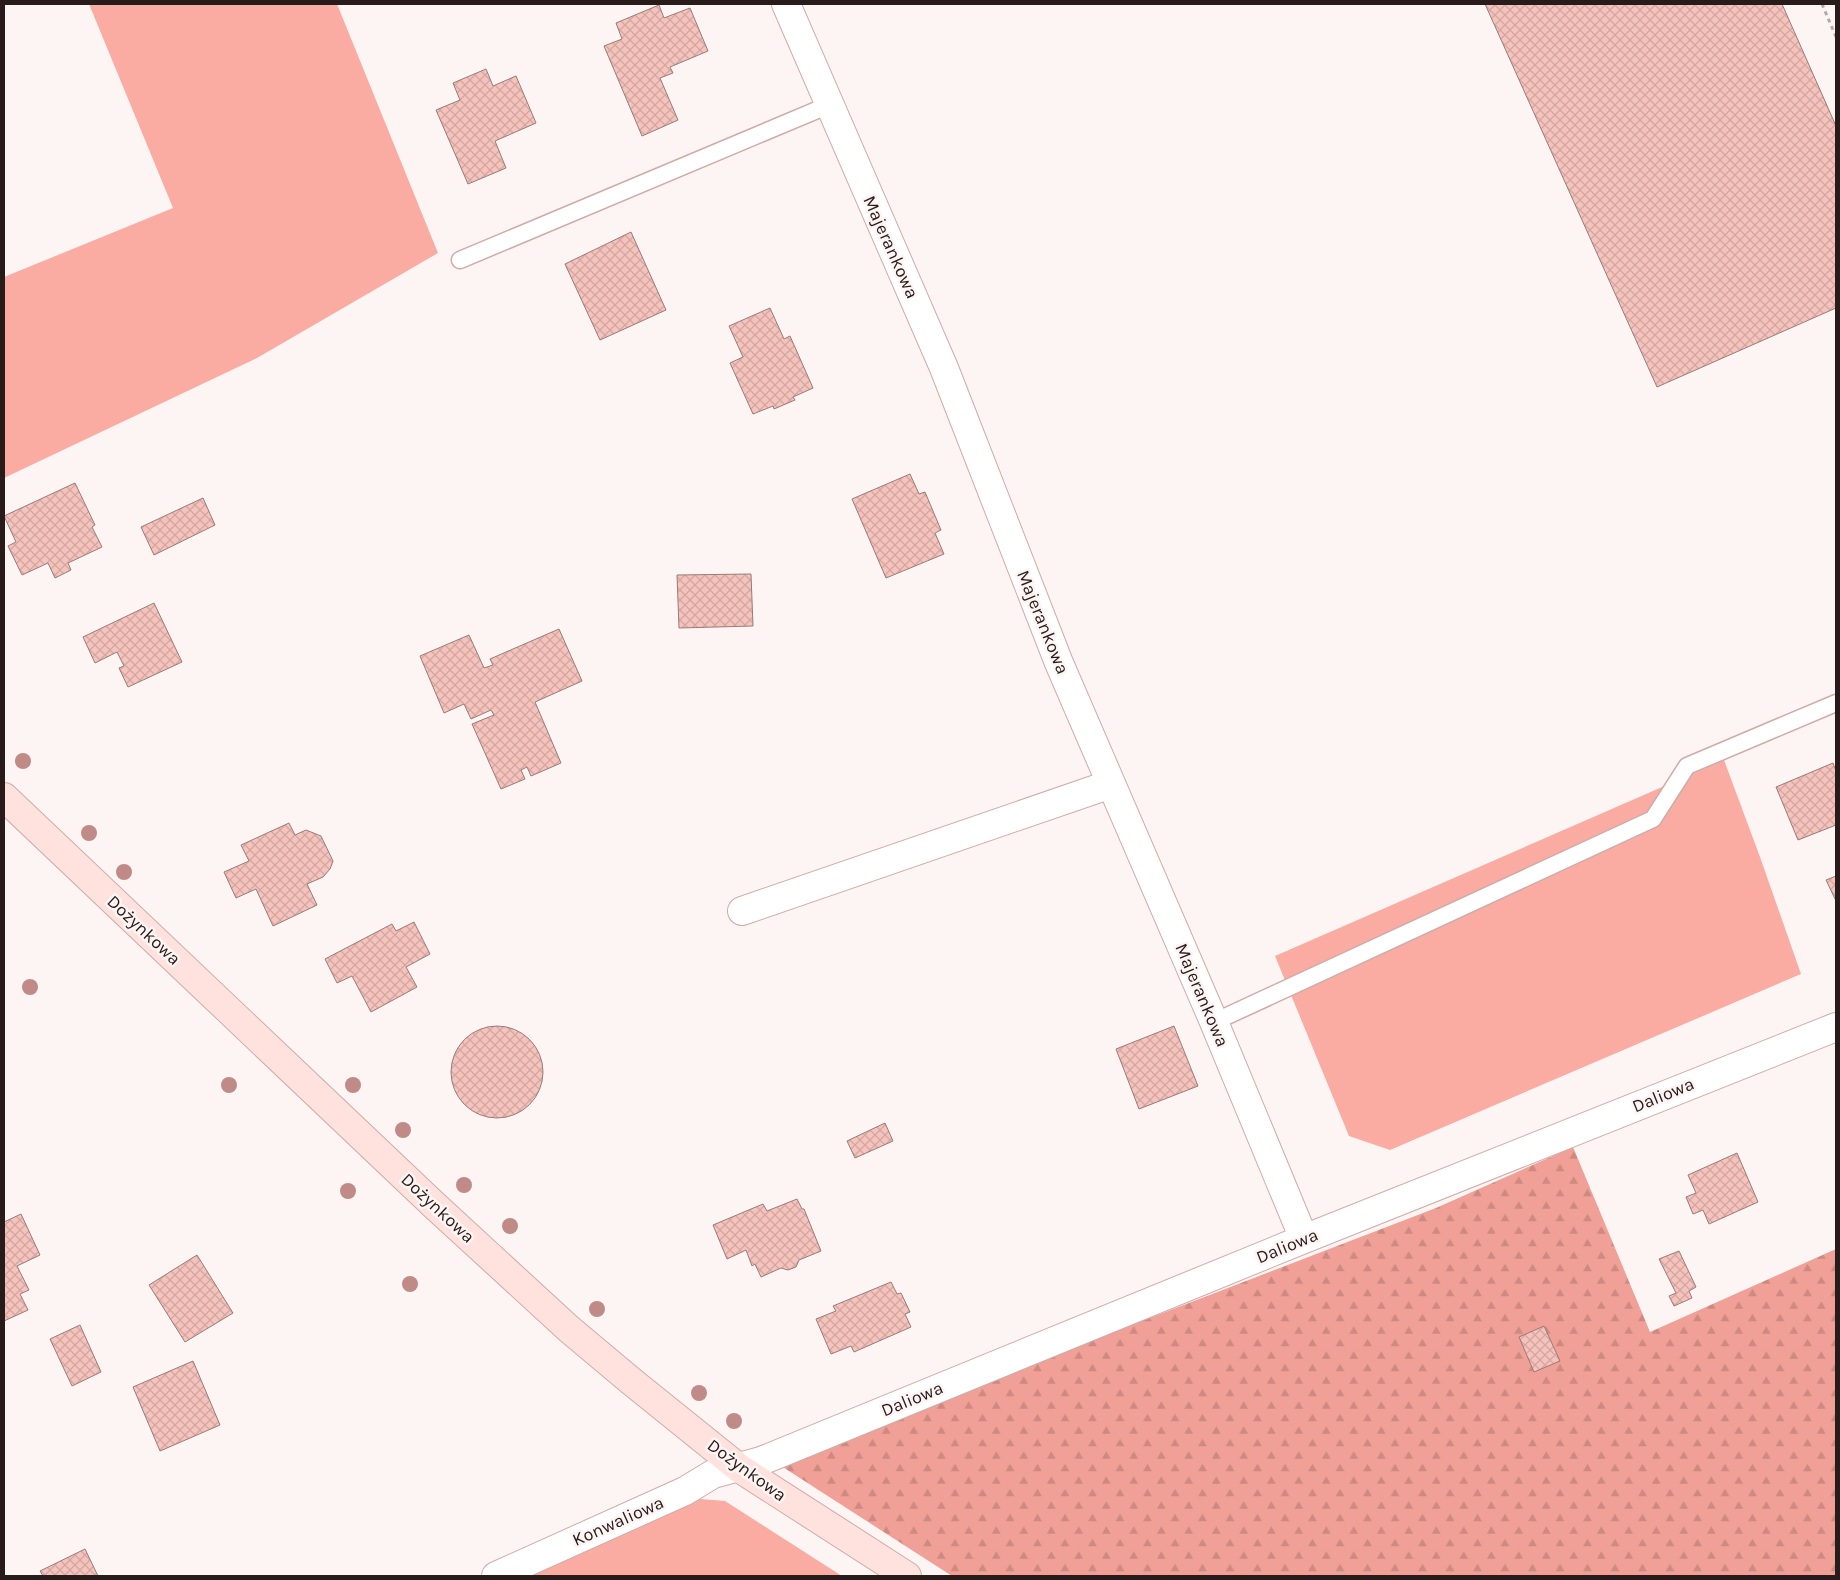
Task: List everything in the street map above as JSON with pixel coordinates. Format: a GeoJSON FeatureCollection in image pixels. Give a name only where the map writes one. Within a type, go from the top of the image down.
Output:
{"type":"FeatureCollection","features":[{"type":"Feature","properties":{"kind":"street","name":"Majerankowa"},"geometry":{"type":"LineString","coordinates":[[786,4],[944,368],[1059,663],[1214,1022],[1304,1239]]}},
{"type":"Feature","properties":{"kind":"street"},"geometry":{"type":"LineString","coordinates":[[742,911],[1111,784]]}},
{"type":"Feature","properties":{"kind":"street","name":"Dożynkowa"},"geometry":{"type":"LineString","coordinates":[[4,797],[420,1191],[569,1329],[739,1468],[907,1576]]}},
{"type":"Feature","properties":{"kind":"street","name":"Daliowa"},"geometry":{"type":"LineString","coordinates":[[739,1468],[761,1461],[1304,1239],[1836,1027]]}},
{"type":"Feature","properties":{"kind":"street","name":"Konwaliowa"},"geometry":{"type":"LineString","coordinates":[[496,1576],[685,1491],[713,1474],[739,1468]]}},
{"type":"Feature","properties":{"kind":"lane"},"geometry":{"type":"LineString","coordinates":[[460,260],[829,105]]}},
{"type":"Feature","properties":{"kind":"lane"},"geometry":{"type":"LineString","coordinates":[[1214,1022],[1653,819],[1688,766],[1836,703]]}},
{"type":"Feature","properties":{"kind":"path"},"geometry":{"type":"LineString","coordinates":[[1822,4],[1836,37]]}},
{"type":"Feature","properties":{"kind":"shaded area"},"geometry":{"type":"Polygon","coordinates":[[[89,4],[337,4],[438,253],[257,358],[4,478],[4,277],[173,208],[89,4]]]}},
{"type":"Feature","properties":{"kind":"shaded area"},"geometry":{"type":"Polygon","coordinates":[[[1724,760],[1801,974],[1390,1150],[1349,1136],[1275,956],[1724,760]]]}},
{"type":"Feature","properties":{"kind":"shaded area"},"geometry":{"type":"Polygon","coordinates":[[[689,1498],[725,1501],[842,1576],[526,1576],[689,1498]]]}},
{"type":"Feature","properties":{"kind":"green space"},"geometry":{"type":"Polygon","coordinates":[[[1573,1147],[1650,1332],[1836,1249],[1836,1576],[952,1576],[775,1462],[1436,1208],[1573,1147]]]}},
{"type":"Feature","properties":{"kind":"building"},"geometry":{"type":"Polygon","coordinates":[[[1485,4],[1782,4],[1836,126],[1836,308],[1657,387],[1485,4]]]}},
{"type":"Feature","properties":{"kind":"building"},"geometry":{"type":"Polygon","coordinates":[[[659,5],[664,18],[690,8],[708,51],[670,67],[673,73],[660,78],[678,120],[642,136],[604,46],[622,39],[616,23],[659,5]]]}},
{"type":"Feature","properties":{"kind":"building"},"geometry":{"type":"Polygon","coordinates":[[[486,69],[493,86],[516,76],[536,123],[495,141],[506,168],[468,184],[436,110],[460,100],[453,83],[486,69]]]}},
{"type":"Feature","properties":{"kind":"building"},"geometry":{"type":"Polygon","coordinates":[[[631,232],[666,310],[600,340],[565,264],[631,232]]]}},
{"type":"Feature","properties":{"kind":"building"},"geometry":{"type":"Polygon","coordinates":[[[770,308],[784,339],[790,336],[813,388],[793,397],[795,400],[774,409],[773,406],[753,414],[730,363],[743,357],[729,326],[770,308]]]}},
{"type":"Feature","properties":{"kind":"building"},"geometry":{"type":"Polygon","coordinates":[[[910,474],[919,494],[925,492],[941,530],[935,533],[944,554],[886,578],[852,499],[910,474]]]}},
{"type":"Feature","properties":{"kind":"building"},"geometry":{"type":"Polygon","coordinates":[[[75,483],[95,525],[92,527],[102,547],[68,563],[71,570],[55,578],[48,563],[22,575],[8,546],[16,542],[4,516],[75,483]]]}},
{"type":"Feature","properties":{"kind":"building"},"geometry":{"type":"Polygon","coordinates":[[[203,498],[215,525],[154,555],[141,527],[203,498]]]}},
{"type":"Feature","properties":{"kind":"building"},"geometry":{"type":"Polygon","coordinates":[[[751,574],[753,626],[679,628],[677,575],[751,574]]]}},
{"type":"Feature","properties":{"kind":"building"},"geometry":{"type":"Polygon","coordinates":[[[154,603],[182,662],[128,687],[119,668],[124,666],[117,652],[95,663],[83,637],[154,603]]]}},
{"type":"Feature","properties":{"kind":"building"},"geometry":{"type":"Polygon","coordinates":[[[559,629],[582,681],[535,702],[561,763],[531,776],[527,767],[521,770],[525,779],[501,789],[472,724],[494,715],[491,710],[471,719],[464,704],[444,713],[420,656],[469,635],[484,668],[493,665],[490,659],[559,629]]]}},
{"type":"Feature","properties":{"kind":"building"},"geometry":{"type":"Polygon","coordinates":[[[1833,763],[1836,771],[1836,825],[1798,840],[1776,787],[1833,763]]]}},
{"type":"Feature","properties":{"kind":"building"},"geometry":{"type":"Polygon","coordinates":[[[289,823],[295,835],[306,830],[321,836],[333,861],[330,869],[323,877],[307,884],[317,905],[273,926],[256,889],[236,898],[224,872],[249,861],[241,845],[289,823]]]}},
{"type":"Feature","properties":{"kind":"building"},"geometry":{"type":"Polygon","coordinates":[[[1836,876],[1836,901],[1826,880],[1836,876]]]}},
{"type":"Feature","properties":{"kind":"building"},"geometry":{"type":"Polygon","coordinates":[[[414,922],[430,954],[406,967],[417,987],[371,1012],[352,976],[337,983],[325,959],[392,924],[396,931],[414,922]]]}},
{"type":"Feature","properties":{"kind":"building"},"geometry":{"type":"Polygon","coordinates":[[[497,1026],[515,1030],[529,1040],[539,1054],[543,1072],[539,1090],[529,1104],[515,1114],[497,1118],[479,1114],[465,1104],[455,1090],[451,1072],[455,1054],[465,1040],[479,1030],[497,1026]]]}},
{"type":"Feature","properties":{"kind":"building"},"geometry":{"type":"Polygon","coordinates":[[[1174,1026],[1198,1086],[1139,1109],[1116,1049],[1174,1026]]]}},
{"type":"Feature","properties":{"kind":"building"},"geometry":{"type":"Polygon","coordinates":[[[885,1123],[893,1141],[855,1158],[847,1141],[885,1123]]]}},
{"type":"Feature","properties":{"kind":"building"},"geometry":{"type":"Polygon","coordinates":[[[1737,1153],[1758,1202],[1709,1224],[1703,1210],[1693,1214],[1686,1197],[1696,1193],[1688,1175],[1737,1153]]]}},
{"type":"Feature","properties":{"kind":"building"},"geometry":{"type":"Polygon","coordinates":[[[797,1199],[802,1209],[804,1209],[821,1251],[799,1260],[796,1267],[788,1270],[781,1268],[761,1277],[755,1264],[752,1266],[746,1250],[727,1259],[713,1225],[763,1204],[767,1211],[797,1199]]]}},
{"type":"Feature","properties":{"kind":"building"},"geometry":{"type":"Polygon","coordinates":[[[21,1214],[40,1255],[17,1266],[29,1290],[20,1294],[28,1310],[4,1321],[4,1222],[21,1214]]]}},
{"type":"Feature","properties":{"kind":"building"},"geometry":{"type":"Polygon","coordinates":[[[1679,1251],[1696,1287],[1689,1291],[1692,1298],[1674,1306],[1669,1296],[1676,1293],[1659,1259],[1679,1251]]]}},
{"type":"Feature","properties":{"kind":"building"},"geometry":{"type":"Polygon","coordinates":[[[197,1255],[233,1313],[185,1342],[149,1285],[197,1255]]]}},
{"type":"Feature","properties":{"kind":"building"},"geometry":{"type":"Polygon","coordinates":[[[891,1282],[897,1294],[901,1293],[910,1312],[905,1314],[911,1327],[854,1352],[851,1346],[831,1354],[816,1319],[836,1311],[833,1306],[891,1282]]]}},
{"type":"Feature","properties":{"kind":"building"},"geometry":{"type":"Polygon","coordinates":[[[80,1325],[101,1372],[72,1386],[50,1339],[80,1325]]]}},
{"type":"Feature","properties":{"kind":"building"},"geometry":{"type":"Polygon","coordinates":[[[1544,1326],[1560,1361],[1534,1372],[1519,1337],[1544,1326]]]}},
{"type":"Feature","properties":{"kind":"building"},"geometry":{"type":"Polygon","coordinates":[[[193,1361],[220,1425],[160,1451],[133,1387],[193,1361]]]}},
{"type":"Feature","properties":{"kind":"building"},"geometry":{"type":"Polygon","coordinates":[[[85,1549],[98,1576],[43,1576],[40,1571],[85,1549]]]}}]}
